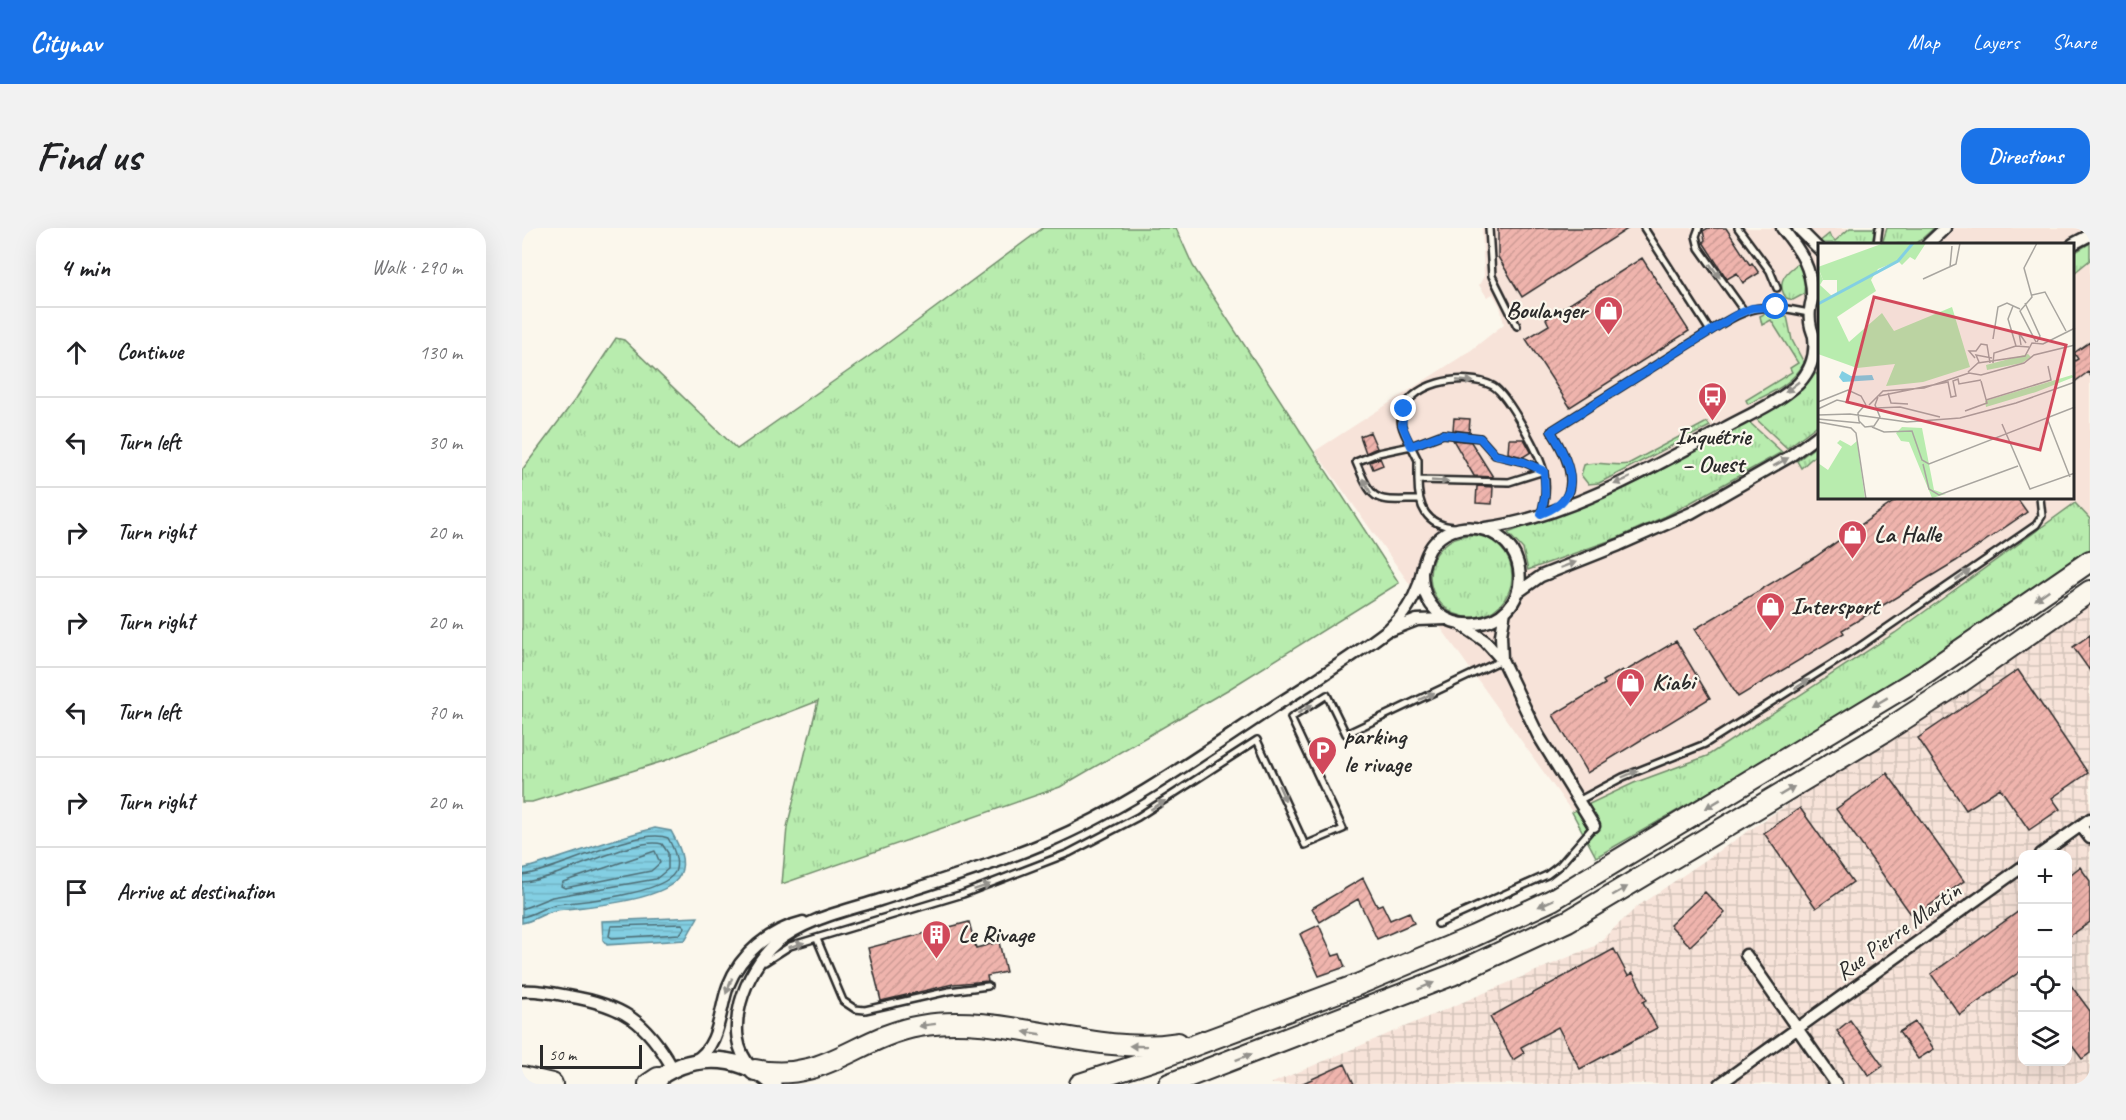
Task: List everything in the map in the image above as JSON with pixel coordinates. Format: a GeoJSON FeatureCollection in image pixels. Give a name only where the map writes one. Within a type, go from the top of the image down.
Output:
{"type":"FeatureCollection","features":[{"type":"Feature","properties":{"kind":"highway"},"geometry":{"type":"LineString","coordinates":[[1080,1084],[1257,1023],[1474,936],[1582,883],[1921,677],[2090,561]]}},
{"type":"Feature","properties":{"kind":"highway"},"geometry":{"type":"LineString","coordinates":[[1170,1084],[1452,975],[1568,921],[1894,725],[1995,659],[2090,591]]}},
{"type":"Feature","properties":{"kind":"highway"},"geometry":{"type":"LineString","coordinates":[[755,1070],[780,1078],[810,1076],[830,1069],[892,1033],[936,1024],[970,1024],[1114,1045],[1149,1046],[1187,1041],[1257,1023]]}},
{"type":"Feature","properties":{"kind":"highway"},"geometry":{"type":"LineString","coordinates":[[522,1077],[552,1084]]}},
{"type":"Feature","properties":{"kind":"street"},"geometry":{"type":"LineString","coordinates":[[1378,637],[1408,608],[1422,572],[1424,559],[1435,542],[1445,534],[1464,527],[1482,528],[1509,524],[1541,514],[1658,464],[1778,398],[1805,375],[1817,341],[1809,313],[1812,280],[1807,264],[1782,228]]}},
{"type":"Feature","properties":{"kind":"street"},"geometry":{"type":"LineString","coordinates":[[1798,228],[1818,248]]}},
{"type":"Feature","properties":{"kind":"street"},"geometry":{"type":"LineString","coordinates":[[1929,243],[1945,228]]}},
{"type":"Feature","properties":{"kind":"street"},"geometry":{"type":"LineString","coordinates":[[2075,243],[2090,235]]}},
{"type":"Feature","properties":{"kind":"street"},"geometry":{"type":"LineString","coordinates":[[1812,298],[1818,288]]}},
{"type":"Feature","properties":{"kind":"street"},"geometry":{"type":"LineString","coordinates":[[1502,660],[1501,635],[1505,611],[1517,593],[1541,576],[1627,542],[1691,513],[1789,458],[1818,436]]}},
{"type":"Feature","properties":{"kind":"street"},"geometry":{"type":"LineString","coordinates":[[1482,528],[1499,536],[1512,550],[1519,568],[1517,593]]}},
{"type":"Feature","properties":{"kind":"street"},"geometry":{"type":"LineString","coordinates":[[1422,572],[1426,596],[1436,611],[1446,619],[1461,624],[1485,641],[1502,660],[1530,722],[1594,826]]}},
{"type":"Feature","properties":{"kind":"street"},"geometry":{"type":"LineString","coordinates":[[1461,624],[1485,623],[1505,611]]}},
{"type":"Feature","properties":{"kind":"street"},"geometry":{"type":"LineString","coordinates":[[522,991],[584,998],[629,1014],[648,1030],[658,1079],[706,1052],[717,1029],[727,988],[750,953],[781,928],[821,918],[998,861],[1087,823],[1161,782],[1378,637],[1411,622],[1446,619]]}},
{"type":"Feature","properties":{"kind":"street"},"geometry":{"type":"LineString","coordinates":[[2048,850],[2085,822],[2090,838]]}},
{"type":"Feature","properties":{"kind":"street","name":"Rue Pierre Martin"},"geometry":{"type":"LineString","coordinates":[[1720,1084],[2018,870]]}},
{"type":"Feature","properties":{"kind":"street"},"geometry":{"type":"LineString","coordinates":[[773,1084],[744,1059],[739,1036],[740,1006],[748,977],[776,944],[821,918]]}},
{"type":"Feature","properties":{"kind":"street"},"geometry":{"type":"LineString","coordinates":[[1746,955],[1836,1084]]}},
{"type":"Feature","properties":{"kind":"street"},"geometry":{"type":"LineString","coordinates":[[691,1062],[719,1060],[755,1070]]}},
{"type":"Feature","properties":{"kind":"lane"},"geometry":{"type":"LineString","coordinates":[[1489,228],[1492,276],[1517,326]]}},
{"type":"Feature","properties":{"kind":"lane"},"geometry":{"type":"LineString","coordinates":[[1644,228],[1710,332]]}},
{"type":"Feature","properties":{"kind":"lane"},"geometry":{"type":"LineString","coordinates":[[1699,228],[1696,236],[1699,248],[1744,311]]}},
{"type":"Feature","properties":{"kind":"lane"},"geometry":{"type":"LineString","coordinates":[[1738,228],[1770,271],[1777,288]]}},
{"type":"Feature","properties":{"kind":"lane"},"geometry":{"type":"LineString","coordinates":[[1877,243],[1879,228]]}},
{"type":"Feature","properties":{"kind":"lane"},"geometry":{"type":"LineString","coordinates":[[1556,509],[1567,498],[1569,477],[1563,454],[1551,431],[1744,311],[1769,306],[1809,313]]}},
{"type":"Feature","properties":{"kind":"lane"},"geometry":{"type":"LineString","coordinates":[[1464,527],[1446,526],[1433,522],[1424,512],[1419,500],[1418,460],[1403,431],[1401,417],[1407,403],[1439,381],[1485,383],[1502,395],[1539,458],[1544,471],[1545,495],[1541,514]]}},
{"type":"Feature","properties":{"kind":"lane"},"geometry":{"type":"LineString","coordinates":[[1419,500],[1377,498],[1369,493],[1356,462],[1378,453],[1411,446],[1443,434],[1480,438],[1495,455],[1524,462],[1544,471]]}},
{"type":"Feature","properties":{"kind":"lane"},"geometry":{"type":"LineString","coordinates":[[1418,480],[1509,482],[1544,471]]}},
{"type":"Feature","properties":{"kind":"lane"},"geometry":{"type":"LineString","coordinates":[[1578,801],[1623,777],[1705,744],[1856,649],[2036,525],[2042,516],[2040,500]]}},
{"type":"Feature","properties":{"kind":"lane"},"geometry":{"type":"LineString","coordinates":[[748,977],[783,949],[963,894],[1068,853],[1138,817],[1257,740],[1305,845],[1343,829],[1291,718],[1328,695],[1346,734],[1502,660]]}},
{"type":"Feature","properties":{"kind":"lane"},"geometry":{"type":"LineString","coordinates":[[1438,924],[1547,875],[1560,865],[1594,826]]}},
{"type":"Feature","properties":{"kind":"lane"},"geometry":{"type":"LineString","coordinates":[[817,939],[843,1001],[855,1009],[865,1010],[950,991],[988,987]]}},
{"type":"Feature","properties":{"kind":"shaded area"},"geometry":{"type":"Polygon","coordinates":[[[1482,228],[2090,228],[2090,519],[2075,503],[1895,633],[1707,756],[1634,783],[1572,812],[1315,451],[1470,351],[1504,324],[1500,306],[1493,294],[1487,297],[1479,285],[1484,276],[1482,228]]]}},
{"type":"Feature","properties":{"kind":"shaded area"},"geometry":{"type":"Polygon","coordinates":[[[2090,599],[2090,1084],[1270,1084],[1595,946],[1638,906],[2090,599]]]}},
{"type":"Feature","properties":{"kind":"green space"},"geometry":{"type":"Polygon","coordinates":[[[1043,228],[1176,228],[1193,266],[1399,583],[1229,689],[1060,787],[782,884],[787,827],[818,701],[664,761],[532,802],[522,802],[522,470],[577,397],[616,338],[624,340],[737,449],[881,348],[1043,228]]]}},
{"type":"Feature","properties":{"kind":"green space"},"geometry":{"type":"Polygon","coordinates":[[[1850,228],[1875,228],[1872,243],[1818,243],[1829,234],[1835,241],[1850,228]]]}},
{"type":"Feature","properties":{"kind":"green space"},"geometry":{"type":"Polygon","coordinates":[[[1887,228],[1934,228],[1917,243],[1882,243],[1887,228]]]}},
{"type":"Feature","properties":{"kind":"green space"},"geometry":{"type":"Polygon","coordinates":[[[2090,243],[2090,260],[2075,272],[2075,252],[2090,243]]]}},
{"type":"Feature","properties":{"kind":"green space"},"geometry":{"type":"Polygon","coordinates":[[[1800,262],[1805,278],[1804,294],[1793,300],[1786,298],[1782,282],[1787,273],[1800,262]]]}},
{"type":"Feature","properties":{"kind":"green space"},"geometry":{"type":"Polygon","coordinates":[[[1766,313],[1787,316],[1792,340],[1804,363],[1787,383],[1748,404],[1746,400],[1792,372],[1790,368],[1798,363],[1771,320],[1762,325],[1760,316],[1766,313]]]}},
{"type":"Feature","properties":{"kind":"green space"},"geometry":{"type":"Polygon","coordinates":[[[1815,373],[1818,375],[1818,425],[1787,448],[1755,418],[1802,390],[1815,373]]]}},
{"type":"Feature","properties":{"kind":"green space"},"geometry":{"type":"Polygon","coordinates":[[[1707,422],[1710,426],[1599,483],[1588,484],[1581,475],[1584,465],[1588,464],[1628,464],[1707,422]]]}},
{"type":"Feature","properties":{"kind":"green space"},"geometry":{"type":"Polygon","coordinates":[[[1749,422],[1782,452],[1668,515],[1617,538],[1528,570],[1523,549],[1508,533],[1639,481],[1749,422]]]}},
{"type":"Feature","properties":{"kind":"green space"},"geometry":{"type":"Polygon","coordinates":[[[1818,445],[1818,453],[1801,468],[1797,461],[1818,445]]]}},
{"type":"Feature","properties":{"kind":"green space"},"geometry":{"type":"Polygon","coordinates":[[[2075,503],[2090,519],[2090,549],[1970,632],[1848,710],[1596,857],[1572,812],[1634,783],[1707,756],[1895,633],[2075,503]]]}},
{"type":"Feature","properties":{"kind":"green space"},"geometry":{"type":"Polygon","coordinates":[[[1471,535],[1487,538],[1500,547],[1509,560],[1512,576],[1509,592],[1500,605],[1487,614],[1471,617],[1455,614],[1442,605],[1433,592],[1430,576],[1433,560],[1442,547],[1455,538],[1471,535]]]}},
{"type":"Feature","properties":{"kind":"water"},"geometry":{"type":"Polygon","coordinates":[[[655,828],[671,831],[681,852],[682,869],[672,884],[643,897],[557,910],[522,923],[522,869],[655,828]]]}},
{"type":"Feature","properties":{"kind":"water"},"geometry":{"type":"Polygon","coordinates":[[[698,917],[685,940],[607,945],[603,940],[602,921],[698,917]]]}},
{"type":"Feature","properties":{"kind":"building"},"geometry":{"type":"Polygon","coordinates":[[[1498,228],[1629,228],[1522,297],[1498,257],[1498,228]]]}},
{"type":"Feature","properties":{"kind":"building"},"geometry":{"type":"Polygon","coordinates":[[[1708,228],[1726,228],[1750,265],[1752,263],[1759,273],[1743,283],[1737,273],[1727,279],[1703,242],[1705,240],[1703,231],[1708,228]]]}},
{"type":"Feature","properties":{"kind":"building","name":"Boulanger"},"geometry":{"type":"Polygon","coordinates":[[[1642,258],[1689,331],[1570,407],[1526,339],[1549,325],[1546,319],[1642,258]]]}},
{"type":"Feature","properties":{"kind":"building"},"geometry":{"type":"Polygon","coordinates":[[[2090,342],[2090,375],[2088,372],[2075,382],[2075,361],[2078,359],[2075,352],[2090,342]]]}},
{"type":"Feature","properties":{"kind":"building"},"geometry":{"type":"Polygon","coordinates":[[[1454,418],[1470,419],[1469,432],[1453,430],[1454,418]]]}},
{"type":"Feature","properties":{"kind":"building"},"geometry":{"type":"Polygon","coordinates":[[[1370,432],[1377,448],[1366,453],[1360,436],[1370,432]]]}},
{"type":"Feature","properties":{"kind":"building"},"geometry":{"type":"Polygon","coordinates":[[[1509,439],[1524,439],[1531,452],[1523,457],[1508,453],[1509,439]]]}},
{"type":"Feature","properties":{"kind":"building"},"geometry":{"type":"Polygon","coordinates":[[[1453,440],[1471,442],[1493,477],[1474,476],[1453,440]]]}},
{"type":"Feature","properties":{"kind":"building"},"geometry":{"type":"Polygon","coordinates":[[[1380,458],[1383,465],[1373,469],[1370,462],[1380,458]]]}},
{"type":"Feature","properties":{"kind":"building"},"geometry":{"type":"Polygon","coordinates":[[[1477,486],[1493,487],[1492,504],[1476,503],[1477,486]]]}},
{"type":"Feature","properties":{"kind":"building"},"geometry":{"type":"Polygon","coordinates":[[[1896,500],[2018,500],[2027,512],[1956,561],[1842,630],[1844,633],[1738,697],[1695,629],[1815,557],[1896,500]]]}},
{"type":"Feature","properties":{"kind":"building"},"geometry":{"type":"Polygon","coordinates":[[[2090,635],[2090,671],[2073,647],[2090,635]]]}},
{"type":"Feature","properties":{"kind":"building","name":"Kiabi"},"geometry":{"type":"Polygon","coordinates":[[[1676,641],[1710,698],[1587,773],[1553,715],[1605,684],[1603,681],[1622,670],[1624,672],[1676,641]]]}},
{"type":"Feature","properties":{"kind":"building"},"geometry":{"type":"Polygon","coordinates":[[[2018,670],[2088,773],[2052,798],[2060,809],[2029,830],[2000,788],[1966,810],[1918,738],[2018,670]]]}},
{"type":"Feature","properties":{"kind":"building"},"geometry":{"type":"Polygon","coordinates":[[[1887,773],[1964,881],[1913,917],[1836,809],[1887,773]]]}},
{"type":"Feature","properties":{"kind":"building"},"geometry":{"type":"Polygon","coordinates":[[[1800,808],[1853,882],[1816,908],[1764,833],[1800,808]]]}},
{"type":"Feature","properties":{"kind":"building"},"geometry":{"type":"Polygon","coordinates":[[[2080,867],[2090,881],[2090,922],[2072,935],[2072,904],[2072,873],[2080,867]]]}},
{"type":"Feature","properties":{"kind":"building"},"geometry":{"type":"Polygon","coordinates":[[[1363,878],[1377,906],[1382,904],[1390,920],[1409,912],[1414,923],[1377,939],[1358,899],[1320,922],[1312,908],[1363,878]]]}},
{"type":"Feature","properties":{"kind":"building"},"geometry":{"type":"Polygon","coordinates":[[[1705,892],[1725,913],[1690,946],[1670,925],[1705,892]]]}},
{"type":"Feature","properties":{"kind":"building"},"geometry":{"type":"Polygon","coordinates":[[[2018,912],[2018,973],[1960,1015],[1931,974],[2018,912]]]}},
{"type":"Feature","properties":{"kind":"building","name":"Le Rivage"},"geometry":{"type":"Polygon","coordinates":[[[969,922],[976,948],[999,942],[1006,972],[987,976],[988,981],[953,984],[881,1001],[868,948],[969,922]]]}},
{"type":"Feature","properties":{"kind":"building"},"geometry":{"type":"Polygon","coordinates":[[[1319,925],[1333,956],[1340,954],[1345,967],[1319,976],[1300,934],[1319,925]]]}},
{"type":"Feature","properties":{"kind":"building"},"geometry":{"type":"Polygon","coordinates":[[[1614,949],[1628,976],[1633,973],[1647,1000],[1643,1002],[1657,1028],[1580,1069],[1558,1027],[1521,1047],[1524,1053],[1513,1060],[1490,1017],[1614,949]]]}},
{"type":"Feature","properties":{"kind":"building"},"geometry":{"type":"Polygon","coordinates":[[[2072,987],[2090,1011],[2090,1053],[2082,1059],[2072,1046],[2072,987]]]}},
{"type":"Feature","properties":{"kind":"building"},"geometry":{"type":"Polygon","coordinates":[[[1850,1020],[1883,1066],[1869,1076],[1837,1031],[1850,1020]]]}},
{"type":"Feature","properties":{"kind":"building"},"geometry":{"type":"Polygon","coordinates":[[[1915,1022],[1934,1049],[1918,1059],[1899,1032],[1915,1022]]]}},
{"type":"Feature","properties":{"kind":"building"},"geometry":{"type":"Polygon","coordinates":[[[1345,1064],[1354,1084],[1301,1084],[1345,1064]]]}},
{"type":"Feature","properties":{"kind":"place","name":"Boulanger"},"geometry":{"type":"Point","coordinates":[1608,336]}},
{"type":"Feature","properties":{"kind":"place","name":"Inquétrie – Ouest"},"geometry":{"type":"Point","coordinates":[1713,422]}},
{"type":"Feature","properties":{"kind":"place","name":"La Halle"},"geometry":{"type":"Point","coordinates":[1853,560]}},
{"type":"Feature","properties":{"kind":"place","name":"Intersport"},"geometry":{"type":"Point","coordinates":[1770,632]}},
{"type":"Feature","properties":{"kind":"place","name":"Kiabi"},"geometry":{"type":"Point","coordinates":[1631,708]}},
{"type":"Feature","properties":{"kind":"place","name":"parking le rivage"},"geometry":{"type":"Point","coordinates":[1323,776]}},
{"type":"Feature","properties":{"kind":"place","name":"Le Rivage"},"geometry":{"type":"Point","coordinates":[937,960]}},
{"type":"Feature","properties":{"kind":"route"},"geometry":{"type":"LineString","coordinates":[[1404,409],[1401,417],[1403,431],[1411,446],[1443,434],[1480,438],[1495,455],[1524,462],[1544,471],[1546,485],[1541,514],[1556,509],[1563,503],[1570,489],[1563,454],[1551,431],[1698,336],[1710,332],[1736,315],[1762,306],[1776,307]]}}]}
